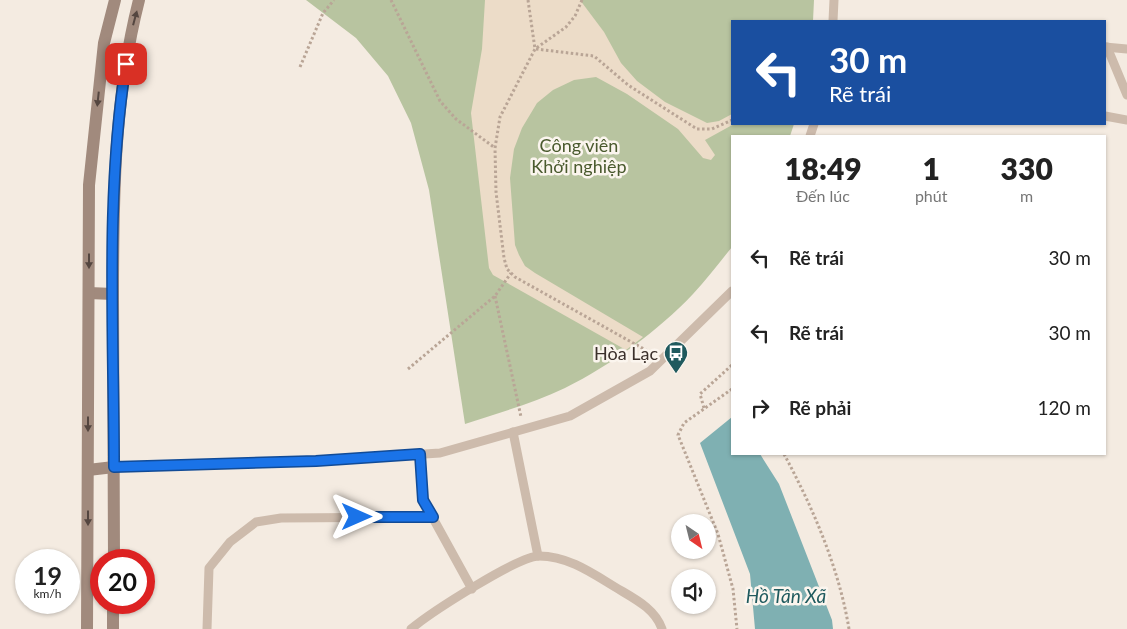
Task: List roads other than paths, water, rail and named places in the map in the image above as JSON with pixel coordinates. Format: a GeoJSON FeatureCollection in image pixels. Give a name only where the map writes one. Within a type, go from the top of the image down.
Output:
{"type":"FeatureCollection","features":[{"type":"Feature","properties":{"kind":"street"},"geometry":{"type":"LineString","coordinates":[[88,629],[89,186],[104,43],[115,0]]}},
{"type":"Feature","properties":{"kind":"street"},"geometry":{"type":"LineString","coordinates":[[114,549],[113,198],[118,111],[131,32],[139,0]]}},
{"type":"Feature","properties":{"kind":"street"},"geometry":{"type":"LineString","coordinates":[[89,293],[113,294]]}},
{"type":"Feature","properties":{"kind":"street"},"geometry":{"type":"LineString","coordinates":[[88,470],[114,467]]}},
{"type":"Feature","properties":{"kind":"street"},"geometry":{"type":"LineString","coordinates":[[113,614],[113,629]]}},
{"type":"Feature","properties":{"kind":"lane"},"geometry":{"type":"LineString","coordinates":[[833,20],[834,0]]}},
{"type":"Feature","properties":{"kind":"lane"},"geometry":{"type":"LineString","coordinates":[[1127,49],[1106,47],[1127,96]]}},
{"type":"Feature","properties":{"kind":"lane"},"geometry":{"type":"LineString","coordinates":[[1106,116],[1127,120]]}},
{"type":"Feature","properties":{"kind":"lane"},"geometry":{"type":"LineString","coordinates":[[114,467],[316,461],[440,453],[570,416],[650,371],[731,292]]}},
{"type":"Feature","properties":{"kind":"lane"},"geometry":{"type":"LineString","coordinates":[[513,432],[538,556]]}},
{"type":"Feature","properties":{"kind":"lane"},"geometry":{"type":"LineString","coordinates":[[420,454],[423,500],[472,590]]}},
{"type":"Feature","properties":{"kind":"lane"},"geometry":{"type":"LineString","coordinates":[[197,629],[207,629],[209,568],[230,542],[256,522],[281,518],[433,517]]}},
{"type":"Feature","properties":{"kind":"lane"},"geometry":{"type":"LineString","coordinates":[[411,629],[520,562],[538,556],[568,561],[591,573],[645,605],[659,621],[662,629]]}},
{"type":"Feature","properties":{"kind":"water","name":"Hồ Tân Xã"},"geometry":{"type":"Polygon","coordinates":[[[731,418],[731,455],[761,455],[779,484],[832,620],[833,629],[755,629],[750,574],[700,443],[731,418]]]}},
{"type":"Feature","properties":{"kind":"place","name":"Hòa Lạc"},"geometry":{"type":"Point","coordinates":[676,374]}},
{"type":"Feature","properties":{"kind":"park label","name":"Công viên Khởi nghiệp"},"geometry":{"type":"Point","coordinates":[579,155]}}]}
